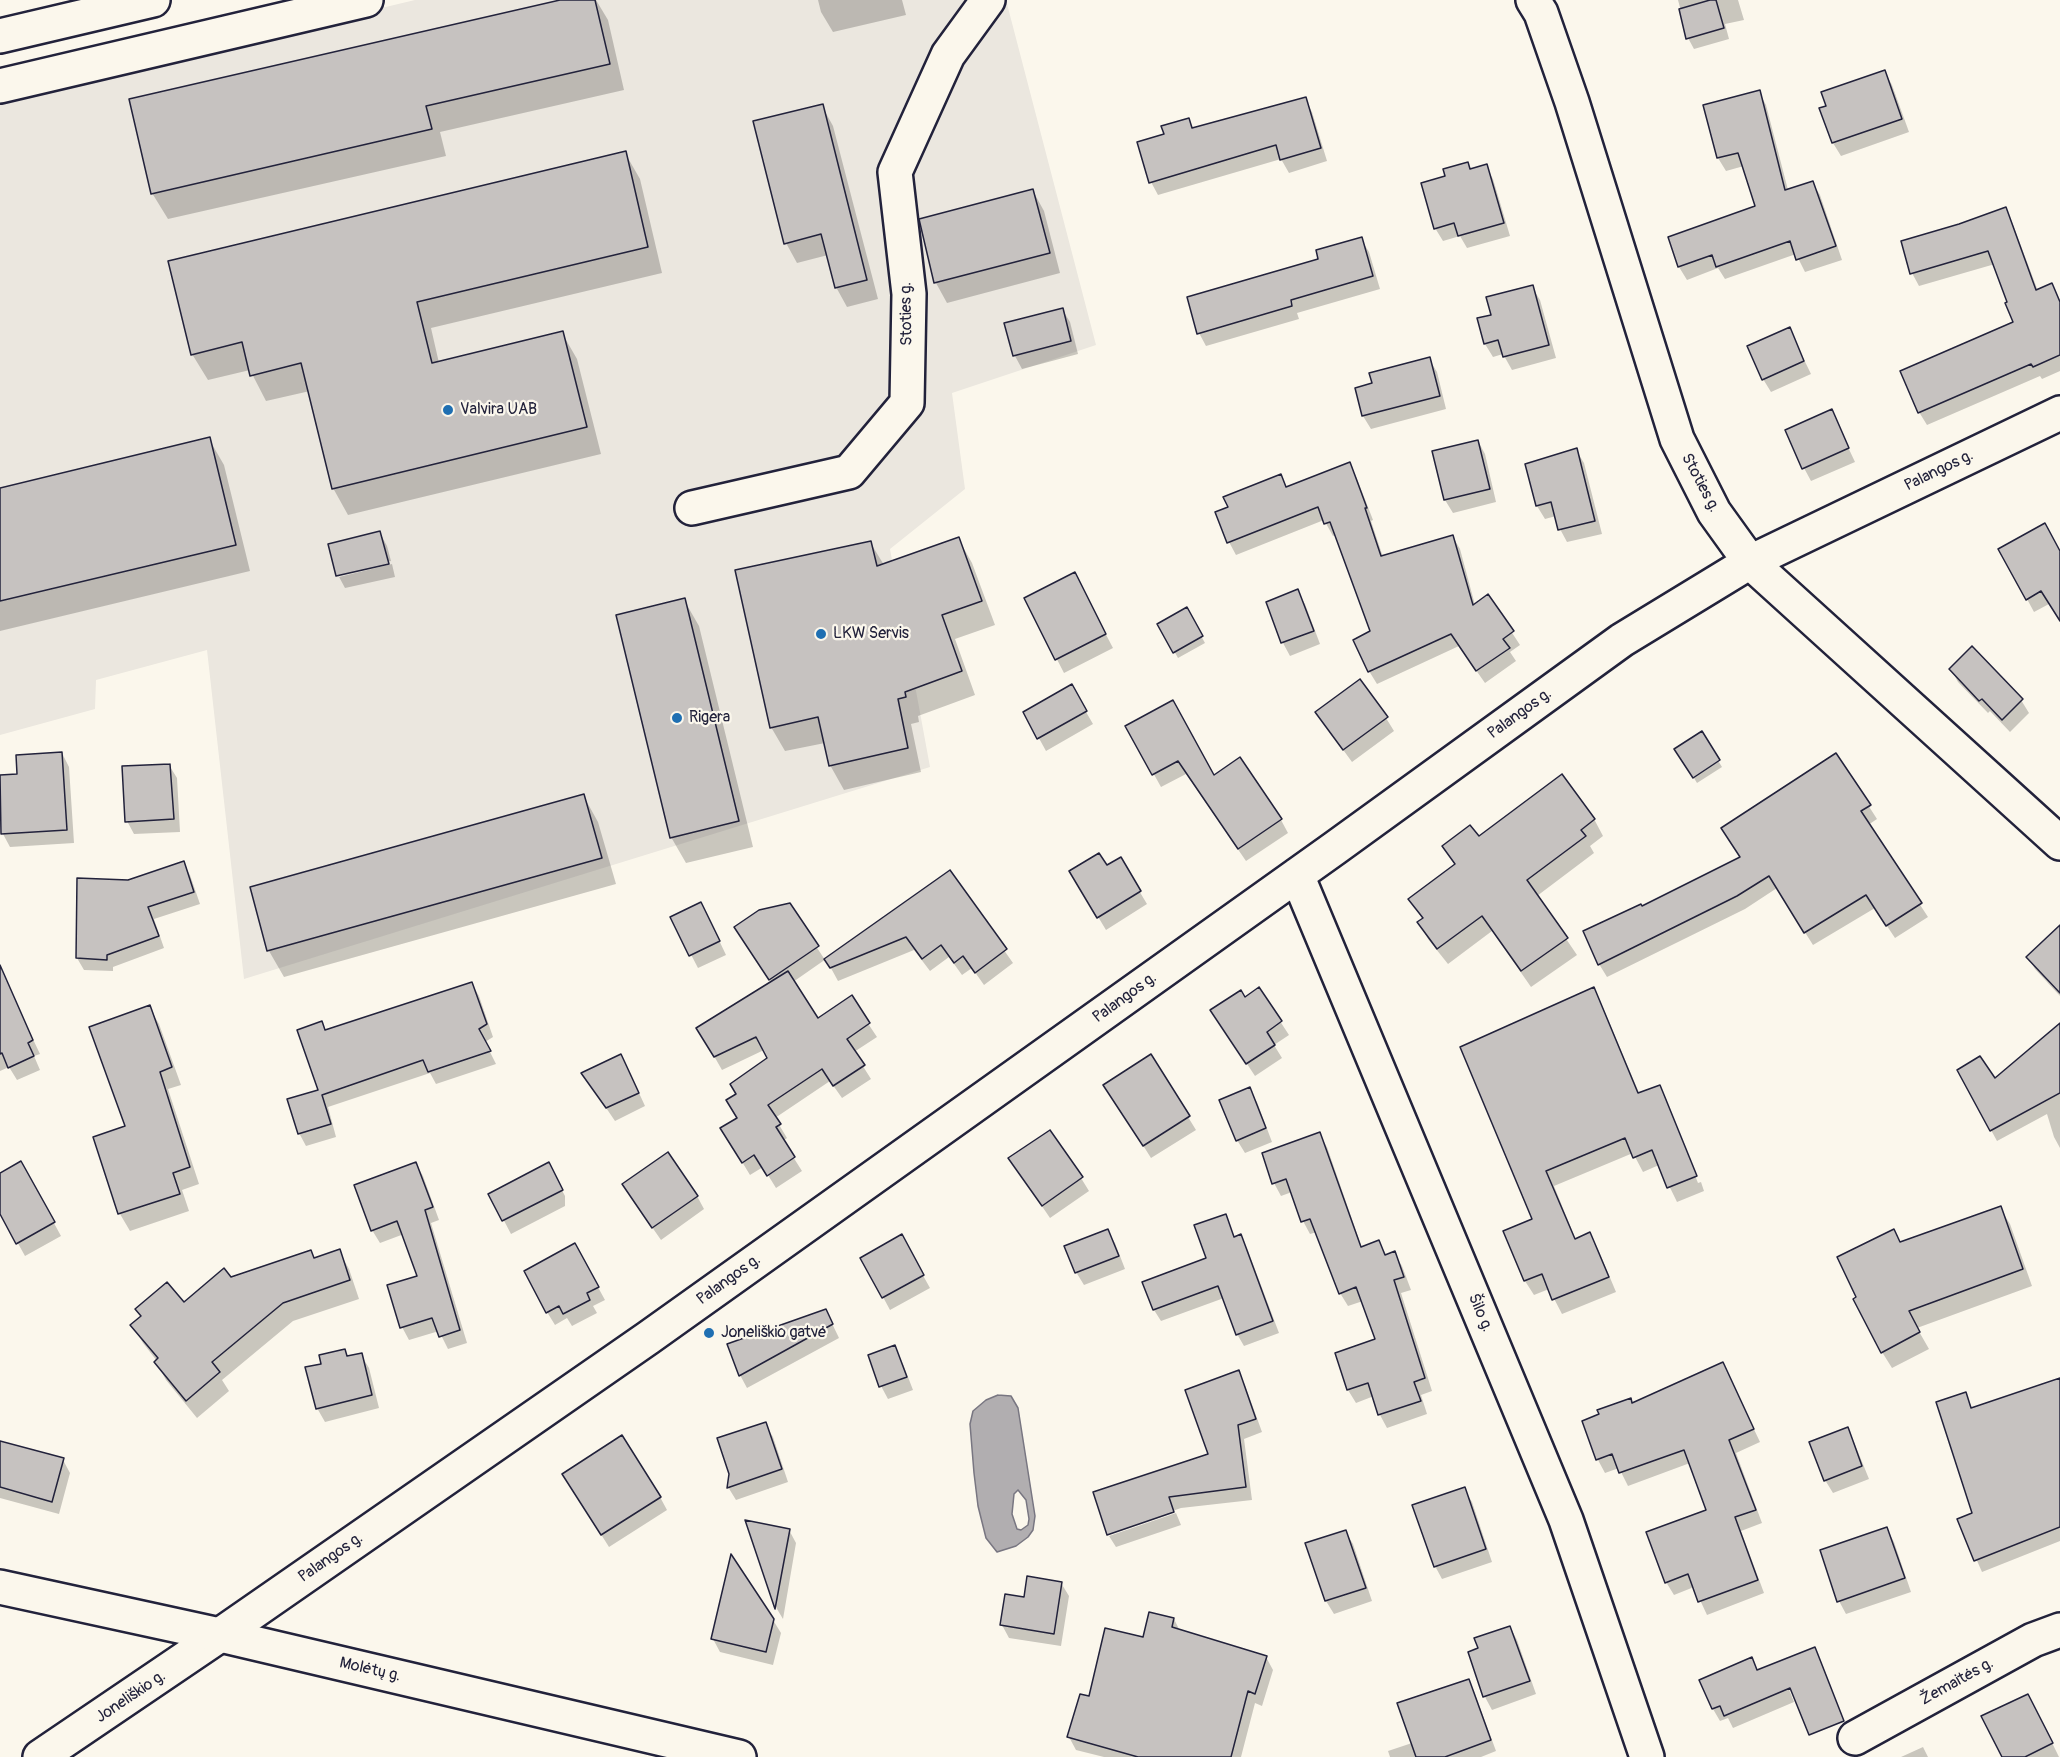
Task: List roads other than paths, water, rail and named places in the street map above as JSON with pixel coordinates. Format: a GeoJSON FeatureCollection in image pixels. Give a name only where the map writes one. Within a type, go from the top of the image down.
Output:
{"type":"FeatureCollection","features":[{"type":"Feature","properties":{"kind":"main road"},"geometry":{"type":"LineString","coordinates":[[0,36],[153,0]]}},
{"type":"Feature","properties":{"kind":"main road"},"geometry":{"type":"LineString","coordinates":[[0,87],[366,0]]}},
{"type":"Feature","properties":{"kind":"main road","name":"Stoties g."},"geometry":{"type":"LineString","coordinates":[[692,508],[849,472],[907,403],[909,294],[895,172],[948,55],[988,0]]}},
{"type":"Feature","properties":{"kind":"main road","name":"Stoties g."},"geometry":{"type":"LineString","coordinates":[[1533,0],[1541,13],[1572,102],[1677,439],[1714,512],[1750,562],[2060,843]]}},
{"type":"Feature","properties":{"kind":"main road","name":"Palangos g."},"geometry":{"type":"LineString","coordinates":[[220,1635],[648,1338],[1622,640],[1750,562],[2060,413]]}},
{"type":"Feature","properties":{"kind":"main road","name":"Šilo g."},"geometry":{"type":"LineString","coordinates":[[1298,874],[1566,1520],[1647,1757]]}},
{"type":"Feature","properties":{"kind":"main road","name":"Molėtų g."},"geometry":{"type":"LineString","coordinates":[[0,1587],[220,1635],[740,1757]]}},
{"type":"Feature","properties":{"kind":"main road","name":"Žemaitės g."},"geometry":{"type":"LineString","coordinates":[[1855,1738],[2033,1640],[2060,1630]]}},
{"type":"Feature","properties":{"kind":"main road","name":"Joneliškio g."},"geometry":{"type":"LineString","coordinates":[[40,1757],[220,1635]]}},
{"type":"Feature","properties":{"kind":"place","name":"Valvira UAB"},"geometry":{"type":"Point","coordinates":[448,410]}},
{"type":"Feature","properties":{"kind":"place","name":"LKW Servis"},"geometry":{"type":"Point","coordinates":[821,634]}},
{"type":"Feature","properties":{"kind":"place","name":"Rigera"},"geometry":{"type":"Point","coordinates":[677,718]}},
{"type":"Feature","properties":{"kind":"place","name":"Joneliškio gatvė"},"geometry":{"type":"Point","coordinates":[709,1333]}}]}
